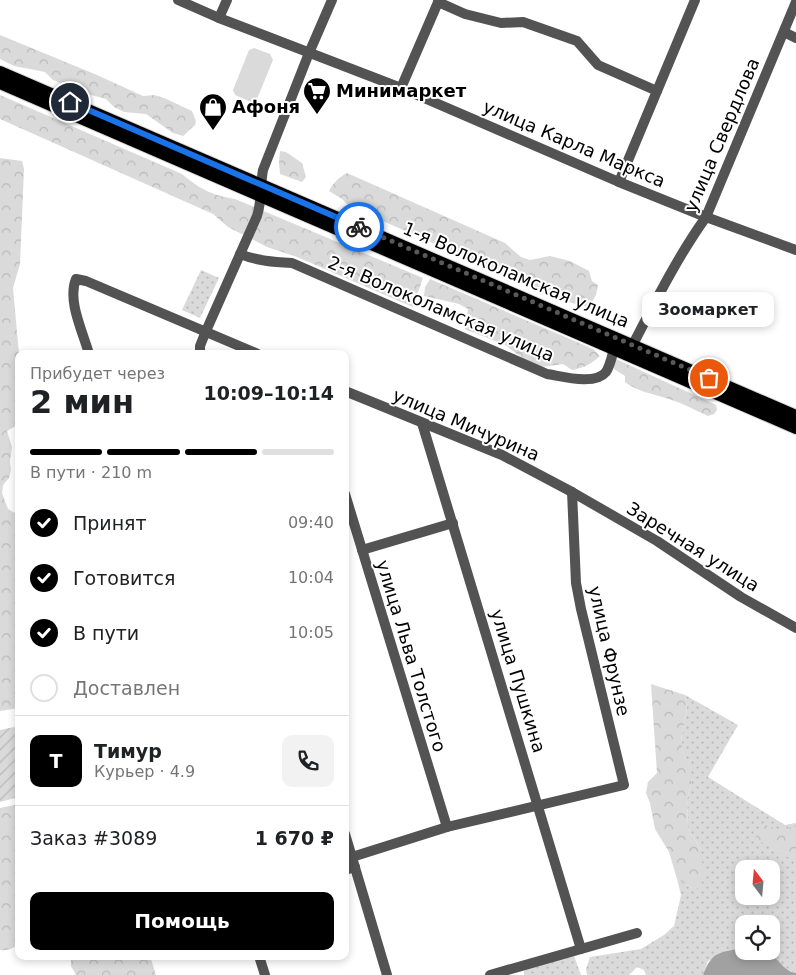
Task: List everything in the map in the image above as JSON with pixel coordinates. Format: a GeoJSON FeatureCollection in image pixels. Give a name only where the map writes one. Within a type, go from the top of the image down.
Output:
{"type":"FeatureCollection","features":[{"type":"Feature","properties":{"kind":"main road","name":"1-я Волоколамская улица"},"geometry":{"type":"LineString","coordinates":[[0,72],[260,191],[614,349],[630,350]]}},
{"type":"Feature","properties":{"kind":"main road","name":"1-я Волоколамская улица"},"geometry":{"type":"LineString","coordinates":[[0,83],[260,191],[630,350]]}},
{"type":"Feature","properties":{"kind":"main road"},"geometry":{"type":"LineString","coordinates":[[630,350],[796,416]]}},
{"type":"Feature","properties":{"kind":"main road"},"geometry":{"type":"LineString","coordinates":[[630,350],[796,428]]}},
{"type":"Feature","properties":{"kind":"street","name":"улица Карла Маркса"},"geometry":{"type":"LineString","coordinates":[[178,0],[219,18],[401,88],[706,218],[796,250]]}},
{"type":"Feature","properties":{"kind":"street"},"geometry":{"type":"LineString","coordinates":[[219,18],[227,0]]}},
{"type":"Feature","properties":{"kind":"street"},"geometry":{"type":"LineString","coordinates":[[200,350],[206,331],[257,216],[260,206],[263,170],[272,143],[308,53],[332,0]]}},
{"type":"Feature","properties":{"kind":"street"},"geometry":{"type":"LineString","coordinates":[[619,182],[695,0]]}},
{"type":"Feature","properties":{"kind":"street"},"geometry":{"type":"LineString","coordinates":[[401,88],[438,1],[465,14],[501,23],[523,22],[577,41],[598,65],[656,91]]}},
{"type":"Feature","properties":{"kind":"street","name":"улица Свердлова"},"geometry":{"type":"LineString","coordinates":[[630,350],[694,235],[706,218],[796,2]]}},
{"type":"Feature","properties":{"kind":"street"},"geometry":{"type":"LineString","coordinates":[[784,32],[796,38]]}},
{"type":"Feature","properties":{"kind":"street","name":"2-я Волоколамская улица"},"geometry":{"type":"LineString","coordinates":[[240,254],[262,261],[292,263],[547,374],[582,379],[598,378],[606,372],[614,349]]}},
{"type":"Feature","properties":{"kind":"street"},"geometry":{"type":"LineString","coordinates":[[88,350],[72,300],[72,287],[76,280],[86,281],[249,350]]}},
{"type":"Feature","properties":{"kind":"street","name":"улица Мичурина"},"geometry":{"type":"LineString","coordinates":[[349,393],[502,455],[572,492]]}},
{"type":"Feature","properties":{"kind":"street","name":"улица Пушкина"},"geometry":{"type":"LineString","coordinates":[[422,423],[581,949]]}},
{"type":"Feature","properties":{"kind":"street","name":"Заречная улица"},"geometry":{"type":"LineString","coordinates":[[572,492],[657,541],[741,598],[796,628]]}},
{"type":"Feature","properties":{"kind":"street","name":"улица Фрунзе"},"geometry":{"type":"LineString","coordinates":[[538,805],[624,784],[576,583],[572,492]]}},
{"type":"Feature","properties":{"kind":"street","name":"улица Льва Толстого"},"geometry":{"type":"LineString","coordinates":[[349,507],[447,827]]}},
{"type":"Feature","properties":{"kind":"street"},"geometry":{"type":"LineString","coordinates":[[362,550],[453,524]]}},
{"type":"Feature","properties":{"kind":"street"},"geometry":{"type":"LineString","coordinates":[[349,866],[354,862],[447,827],[538,805]]}},
{"type":"Feature","properties":{"kind":"street"},"geometry":{"type":"LineString","coordinates":[[349,846],[387,975]]}},
{"type":"Feature","properties":{"kind":"street"},"geometry":{"type":"LineString","coordinates":[[490,975],[637,933]]}},
{"type":"Feature","properties":{"kind":"street"},"geometry":{"type":"LineString","coordinates":[[260,960],[265,975]]}},
{"type":"Feature","properties":{"kind":"green space"},"geometry":{"type":"Polygon","coordinates":[[[0,35],[143,96],[154,95],[164,98],[192,111],[196,121],[195,125],[183,136],[173,133],[146,114],[124,112],[114,107],[106,99],[84,93],[53,80],[45,72],[14,66],[0,59],[0,35]]]}},
{"type":"Feature","properties":{"kind":"green space"},"geometry":{"type":"Polygon","coordinates":[[[254,48],[270,54],[273,60],[257,99],[251,102],[235,95],[233,90],[249,50],[254,48]]]}},
{"type":"Feature","properties":{"kind":"green space"},"geometry":{"type":"Polygon","coordinates":[[[0,95],[182,174],[206,191],[235,199],[423,278],[413,307],[297,257],[267,247],[228,227],[213,214],[0,119],[0,95]]]}},
{"type":"Feature","properties":{"kind":"green space"},"geometry":{"type":"Polygon","coordinates":[[[280,151],[286,152],[302,163],[306,177],[302,182],[280,174],[280,151]]]}},
{"type":"Feature","properties":{"kind":"green space"},"geometry":{"type":"Polygon","coordinates":[[[0,158],[22,161],[24,169],[20,264],[13,288],[19,350],[15,350],[15,426],[7,431],[12,447],[11,470],[9,478],[3,485],[2,493],[8,509],[15,513],[15,709],[0,711],[0,158]]]}},
{"type":"Feature","properties":{"kind":"green space"},"geometry":{"type":"Polygon","coordinates":[[[347,173],[505,243],[521,257],[530,260],[550,256],[570,261],[589,271],[592,281],[598,285],[596,295],[589,307],[556,298],[532,288],[510,274],[498,272],[349,206],[329,191],[336,180],[347,173]]]}},
{"type":"Feature","properties":{"kind":"green space"},"geometry":{"type":"Polygon","coordinates":[[[201,270],[219,278],[200,318],[182,310],[201,270]]]}},
{"type":"Feature","properties":{"kind":"green space"},"geometry":{"type":"Polygon","coordinates":[[[430,279],[593,349],[600,356],[587,365],[572,370],[563,364],[542,367],[528,362],[505,345],[465,329],[468,309],[459,304],[424,296],[425,287],[430,279]]]}},
{"type":"Feature","properties":{"kind":"green space"},"geometry":{"type":"Polygon","coordinates":[[[616,359],[716,405],[717,410],[714,414],[708,416],[674,401],[635,388],[625,382],[625,376],[614,369],[614,361],[616,359]]]}},
{"type":"Feature","properties":{"kind":"green space"},"geometry":{"type":"Polygon","coordinates":[[[651,684],[685,695],[687,709],[681,740],[684,755],[691,768],[691,784],[687,799],[688,828],[701,850],[704,873],[701,888],[692,888],[677,879],[669,852],[655,829],[646,793],[648,782],[657,773],[651,684]]]}},
{"type":"Feature","properties":{"kind":"green space"},"geometry":{"type":"Polygon","coordinates":[[[685,695],[738,725],[708,777],[785,825],[796,823],[796,973],[788,970],[777,960],[780,960],[780,915],[735,915],[735,950],[708,961],[703,975],[646,975],[644,970],[637,967],[629,975],[587,975],[586,969],[590,957],[641,949],[664,935],[674,926],[681,895],[677,879],[692,888],[701,850],[688,828],[687,799],[691,784],[691,769],[684,755],[681,740],[687,709],[685,695]]]}},
{"type":"Feature","properties":{"kind":"green space"},"geometry":{"type":"Polygon","coordinates":[[[15,727],[15,798],[0,802],[0,730],[15,727]]]}},
{"type":"Feature","properties":{"kind":"green space"},"geometry":{"type":"Polygon","coordinates":[[[15,805],[15,946],[6,950],[0,950],[0,808],[15,805]]]}},
{"type":"Feature","properties":{"kind":"green space"},"geometry":{"type":"Polygon","coordinates":[[[763,824],[782,831],[796,825],[796,863],[773,847],[755,838],[763,824]]]}},
{"type":"Feature","properties":{"kind":"green space"},"geometry":{"type":"Polygon","coordinates":[[[574,956],[581,975],[524,975],[524,969],[574,956]]]}},
{"type":"Feature","properties":{"kind":"green space"},"geometry":{"type":"Polygon","coordinates":[[[71,960],[151,960],[156,975],[76,975],[71,966],[71,960]]]}},
{"type":"Feature","properties":{"kind":"shaded area"},"geometry":{"type":"Polygon","coordinates":[[[735,949],[735,960],[777,960],[787,970],[796,973],[796,975],[703,975],[710,961],[723,952],[735,949]]]}},
{"type":"Feature","properties":{"kind":"way so far"},"geometry":{"type":"LineString","coordinates":[[359,227],[709,378]]}},
{"type":"Feature","properties":{"kind":"place","name":"Минимаркет"},"geometry":{"type":"Point","coordinates":[317,115]}},
{"type":"Feature","properties":{"kind":"place","name":"Афоня"},"geometry":{"type":"Point","coordinates":[213,131]}},
{"type":"Feature","properties":{"kind":"place","name":"Зоомаркет"},"geometry":{"type":"Point","coordinates":[709,378]}},
{"type":"Feature","properties":{"kind":"route"},"geometry":{"type":"LineString","coordinates":[[70,102],[359,227]]}}]}
